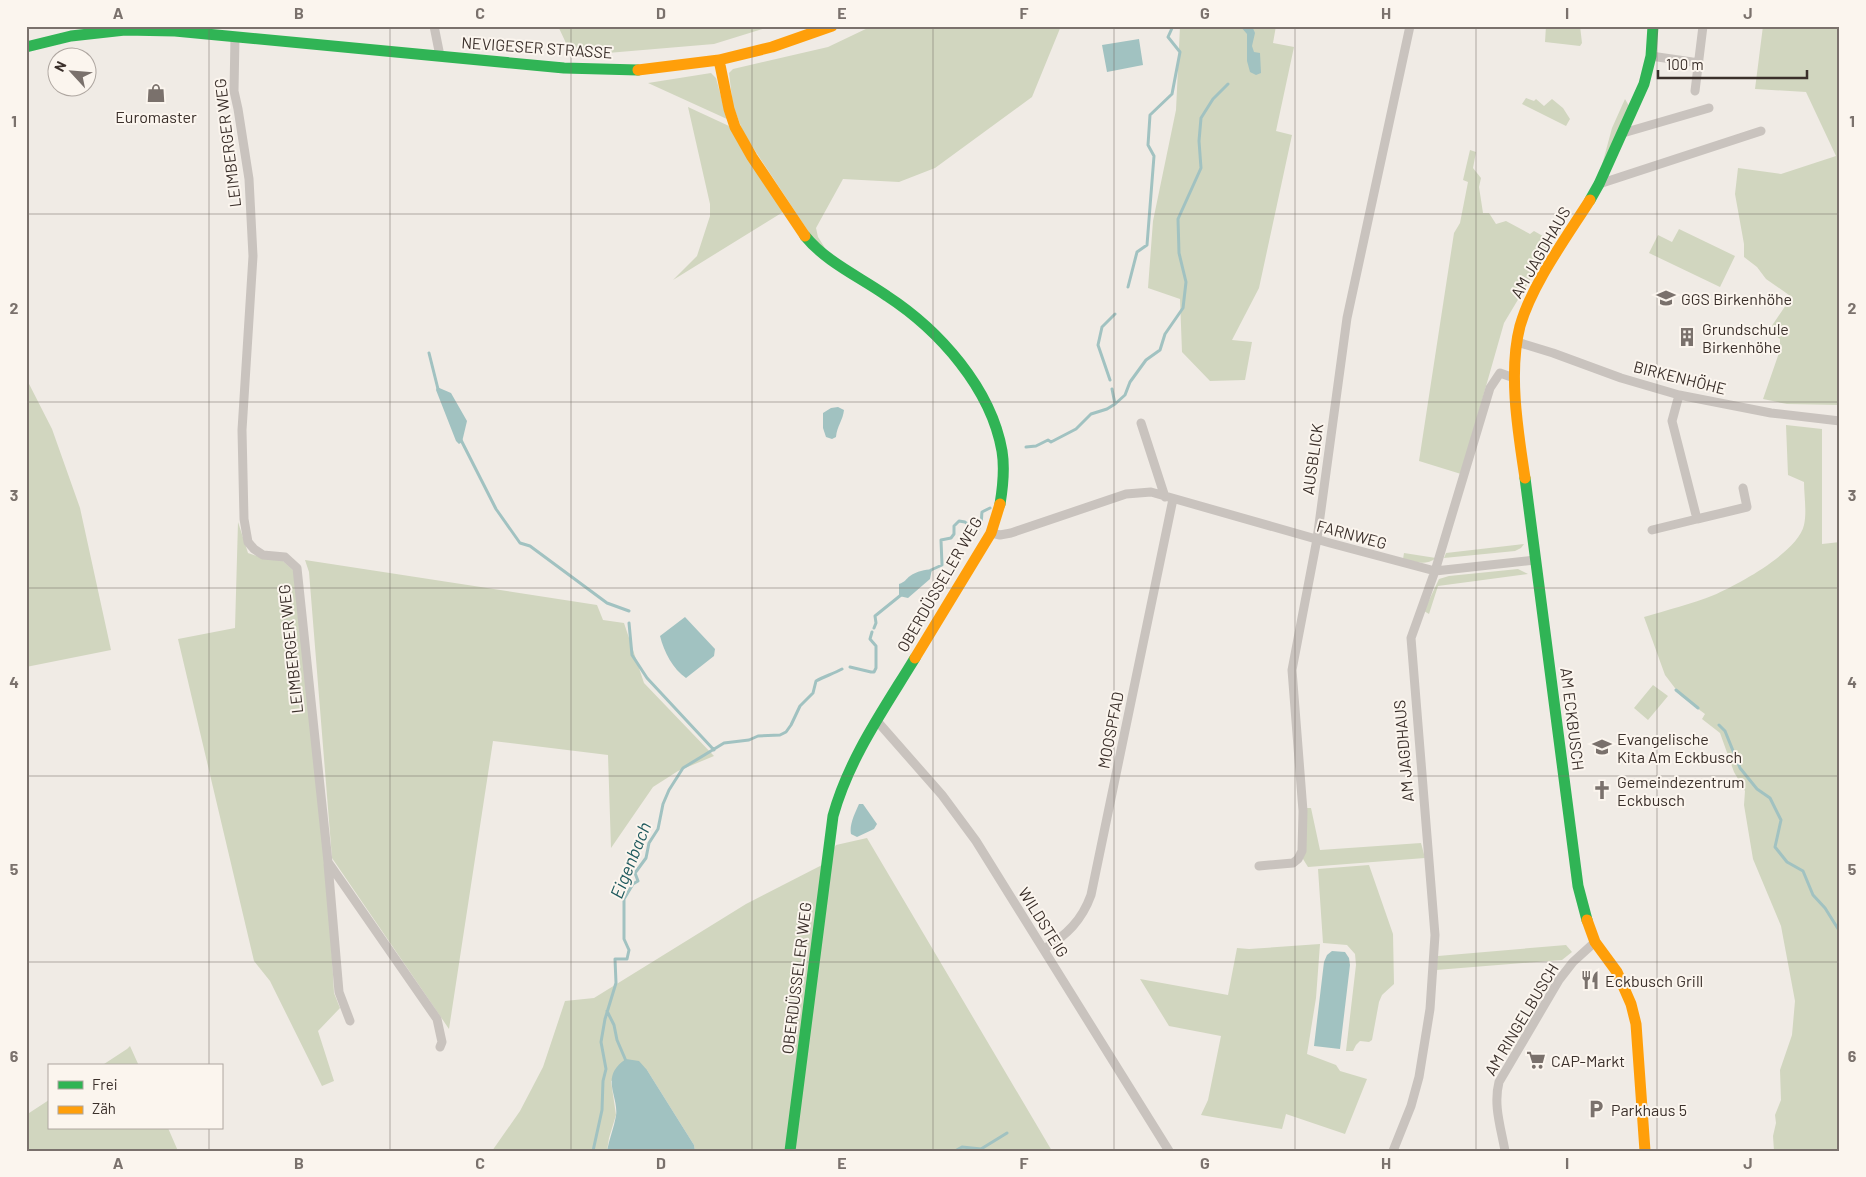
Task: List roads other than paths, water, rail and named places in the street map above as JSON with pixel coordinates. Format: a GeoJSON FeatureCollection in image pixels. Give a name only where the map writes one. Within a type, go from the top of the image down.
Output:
{"type":"FeatureCollection","features":[{"type":"Feature","properties":{"kind":"street"},"geometry":{"type":"LineString","coordinates":[[434,26],[440,56]]}},
{"type":"Feature","properties":{"kind":"street","name":"NEVIGESER STRASSE"},"geometry":{"type":"LineString","coordinates":[[26,47],[71,36],[125,30],[175,31],[564,68],[638,70],[719,60],[772,47],[832,26]]}},
{"type":"Feature","properties":{"kind":"street","name":"AUSBLICK"},"geometry":{"type":"LineString","coordinates":[[1259,866],[1293,863],[1298,859],[1302,851],[1303,811],[1292,670],[1316,539],[1347,318],[1410,26]]}},
{"type":"Feature","properties":{"kind":"street","name":"AM JAGDHAUS"},"geometry":{"type":"LineString","coordinates":[[1393,1151],[1411,1106],[1419,1077],[1429,1018],[1435,935],[1410,638],[1435,571],[1490,388],[1500,373],[1514,374],[1517,342],[1526,309],[1538,283],[1599,184],[1623,133],[1644,84],[1651,56],[1652,26]]}},
{"type":"Feature","properties":{"kind":"street"},"geometry":{"type":"LineString","coordinates":[[1696,91],[1703,26]]}},
{"type":"Feature","properties":{"kind":"street","name":"LEIMBERGER WEG"},"geometry":{"type":"LineString","coordinates":[[235,37],[234,91],[249,179],[253,256],[242,430],[244,519],[248,542],[254,550],[263,556],[285,557],[297,568],[328,862],[437,1019],[442,1042],[440,1047]]}},
{"type":"Feature","properties":{"kind":"street"},"geometry":{"type":"LineString","coordinates":[[1651,56],[1699,63]]}},
{"type":"Feature","properties":{"kind":"street","name":"OBERDÜSSELER WEG"},"geometry":{"type":"LineString","coordinates":[[719,60],[727,104],[741,138],[809,240],[832,260],[910,312],[936,335],[963,369],[984,401],[1002,450],[1004,465],[1003,488],[991,533],[877,721],[845,778],[837,801],[831,826],[790,1151]]}},
{"type":"Feature","properties":{"kind":"street"},"geometry":{"type":"LineString","coordinates":[[1623,133],[1709,108]]}},
{"type":"Feature","properties":{"kind":"street"},"geometry":{"type":"LineString","coordinates":[[1599,184],[1761,131]]}},
{"type":"Feature","properties":{"kind":"street","name":"BIRKENHÖHE"},"geometry":{"type":"LineString","coordinates":[[1517,342],[1553,352],[1628,380],[1679,395],[1771,414],[1840,421]]}},
{"type":"Feature","properties":{"kind":"street","name":"AM ECKBUSCH"},"geometry":{"type":"LineString","coordinates":[[1514,374],[1535,560],[1578,886],[1582,905],[1595,942],[1618,972],[1630,999],[1636,1024],[1645,1151]]}},
{"type":"Feature","properties":{"kind":"street"},"geometry":{"type":"LineString","coordinates":[[1679,395],[1672,422],[1697,518]]}},
{"type":"Feature","properties":{"kind":"street"},"geometry":{"type":"LineString","coordinates":[[1141,423],[1169,498]]}},
{"type":"Feature","properties":{"kind":"street"},"geometry":{"type":"LineString","coordinates":[[1652,530],[1747,507],[1743,488]]}},
{"type":"Feature","properties":{"kind":"street","name":"FARNWEG"},"geometry":{"type":"LineString","coordinates":[[991,533],[1000,535],[1011,533],[1126,494],[1150,492],[1435,571],[1535,560]]}},
{"type":"Feature","properties":{"kind":"street","name":"MOOSPFAD"},"geometry":{"type":"LineString","coordinates":[[1044,949],[1060,940],[1073,928],[1086,907],[1091,894],[1169,498]]}},
{"type":"Feature","properties":{"kind":"street","name":"WILDSTEIG"},"geometry":{"type":"LineString","coordinates":[[877,721],[942,795],[976,841],[1169,1151]]}},
{"type":"Feature","properties":{"kind":"street"},"geometry":{"type":"LineString","coordinates":[[328,862],[339,992],[350,1021]]}},
{"type":"Feature","properties":{"kind":"street","name":"AM RINGELBUSCH"},"geometry":{"type":"LineString","coordinates":[[1505,1151],[1498,1116],[1496,1092],[1499,1082],[1559,980],[1573,962],[1595,942]]}},
{"type":"Feature","properties":{"kind":"water"},"geometry":{"type":"Polygon","coordinates":[[[1240,26],[1252,26],[1255,33],[1252,46],[1254,52],[1260,53],[1261,73],[1256,75],[1250,72],[1247,61],[1247,34],[1240,26]]]}},
{"type":"Feature","properties":{"kind":"water"},"geometry":{"type":"Polygon","coordinates":[[[1139,39],[1143,65],[1107,72],[1102,45],[1139,39]]]}},
{"type":"Feature","properties":{"kind":"water"},"geometry":{"type":"Polygon","coordinates":[[[437,387],[451,393],[467,421],[462,442],[459,444],[456,441],[436,390],[437,387]]]}},
{"type":"Feature","properties":{"kind":"water"},"geometry":{"type":"Polygon","coordinates":[[[838,407],[844,410],[836,437],[832,439],[826,437],[823,428],[823,413],[831,408],[838,407]]]}},
{"type":"Feature","properties":{"kind":"water"},"geometry":{"type":"Polygon","coordinates":[[[932,569],[930,579],[908,598],[899,596],[899,584],[915,573],[932,569]]]}},
{"type":"Feature","properties":{"kind":"water"},"geometry":{"type":"Polygon","coordinates":[[[685,617],[715,649],[714,656],[686,678],[670,660],[660,636],[685,617]]]}},
{"type":"Feature","properties":{"kind":"water"},"geometry":{"type":"Polygon","coordinates":[[[859,804],[863,804],[877,824],[874,829],[857,837],[851,834],[851,827],[859,804]]]}},
{"type":"Feature","properties":{"kind":"water"},"geometry":{"type":"Polygon","coordinates":[[[1332,951],[1345,952],[1349,958],[1350,965],[1340,1049],[1314,1046],[1324,962],[1327,955],[1332,951]]]}},
{"type":"Feature","properties":{"kind":"water"},"geometry":{"type":"Polygon","coordinates":[[[626,1059],[639,1061],[647,1070],[694,1145],[695,1151],[607,1151],[616,1116],[612,1086],[613,1073],[626,1059]]]}},
{"type":"Feature","properties":{"kind":"waterway","name":"Eigenbach"},"geometry":{"type":"LineString","coordinates":[[1128,287],[1137,252],[1147,245],[1154,156],[1148,145],[1150,115],[1172,94],[1180,52],[1168,37],[1173,26]]}},
{"type":"Feature","properties":{"kind":"waterway"},"geometry":{"type":"LineString","coordinates":[[1115,404],[1125,395],[1130,382],[1146,360],[1160,350],[1165,334],[1183,308],[1186,282],[1179,253],[1178,219],[1201,168],[1199,141],[1201,118],[1213,99],[1228,84]]}},
{"type":"Feature","properties":{"kind":"waterway","name":"Eigenbach"},"geometry":{"type":"LineString","coordinates":[[1110,380],[1098,345],[1102,327],[1115,314]]}},
{"type":"Feature","properties":{"kind":"waterway"},"geometry":{"type":"LineString","coordinates":[[429,353],[438,389]]}},
{"type":"Feature","properties":{"kind":"waterway","name":"Eigenbach"},"geometry":{"type":"LineString","coordinates":[[1026,447],[1036,446],[1048,440],[1051,442],[1076,429],[1091,414],[1107,409],[1115,404],[1112,389]]}},
{"type":"Feature","properties":{"kind":"waterway"},"geometry":{"type":"LineString","coordinates":[[461,440],[496,509],[520,543],[530,546],[607,603],[629,611]]}},
{"type":"Feature","properties":{"kind":"waterway","name":"Eigenbach"},"geometry":{"type":"LineString","coordinates":[[931,570],[942,565],[941,540],[951,538],[954,534],[954,526],[959,521],[965,522],[975,531],[980,525],[982,512],[990,508]]}},
{"type":"Feature","properties":{"kind":"waterway","name":"Eigenbach"},"geometry":{"type":"LineString","coordinates":[[874,628],[876,623],[875,616],[901,595]]}},
{"type":"Feature","properties":{"kind":"waterway"},"geometry":{"type":"LineString","coordinates":[[629,623],[632,655],[647,678],[714,750]]}},
{"type":"Feature","properties":{"kind":"waterway","name":"Eigenbach"},"geometry":{"type":"LineString","coordinates":[[850,667],[874,672],[876,668],[876,646],[870,639],[872,632]]}},
{"type":"Feature","properties":{"kind":"waterway","name":"Eigenbach"},"geometry":{"type":"LineString","coordinates":[[593,1151],[602,1110],[603,1081],[606,1069],[601,1042],[605,1019],[616,983],[615,959],[627,959],[629,950],[624,939],[624,899],[633,884],[638,881],[635,873],[646,858],[649,843],[658,829],[663,804],[669,790],[683,768],[724,743],[749,740],[758,736],[780,735],[786,732],[800,706],[813,693],[816,681],[842,669]]}},
{"type":"Feature","properties":{"kind":"waterway"},"geometry":{"type":"LineString","coordinates":[[1676,690],[1698,708]]}},
{"type":"Feature","properties":{"kind":"waterway"},"geometry":{"type":"LineString","coordinates":[[1719,725],[1725,731],[1740,768],[1757,789],[1770,798],[1781,820],[1775,847],[1787,862],[1803,871],[1813,895],[1825,908],[1840,932]]}},
{"type":"Feature","properties":{"kind":"waterway"},"geometry":{"type":"LineString","coordinates":[[607,1011],[614,1025],[617,1040],[626,1061]]}},
{"type":"Feature","properties":{"kind":"waterway"},"geometry":{"type":"LineString","coordinates":[[955,1151],[962,1147],[981,1149],[1007,1133]]}},
{"type":"Feature","properties":{"kind":"place","name":"Euromaster"},"geometry":{"type":"Point","coordinates":[156,93]}},
{"type":"Feature","properties":{"kind":"place","name":"GGS Birkenhöhe"},"geometry":{"type":"Point","coordinates":[1666,298]}},
{"type":"Feature","properties":{"kind":"place","name":"Grundschule Birkenhöhe"},"geometry":{"type":"Point","coordinates":[1687,337]}},
{"type":"Feature","properties":{"kind":"place","name":"Evangelische Kita Am Eckbusch"},"geometry":{"type":"Point","coordinates":[1602,747]}},
{"type":"Feature","properties":{"kind":"place","name":"Gemeindezentrum Eckbusch"},"geometry":{"type":"Point","coordinates":[1602,790]}},
{"type":"Feature","properties":{"kind":"place","name":"Eckbusch Grill"},"geometry":{"type":"Point","coordinates":[1590,980]}},
{"type":"Feature","properties":{"kind":"place","name":"CAP-Markt"},"geometry":{"type":"Point","coordinates":[1536,1060]}},
{"type":"Feature","properties":{"kind":"place","name":"Parkhaus 5"},"geometry":{"type":"Point","coordinates":[1596,1109]}}]}
